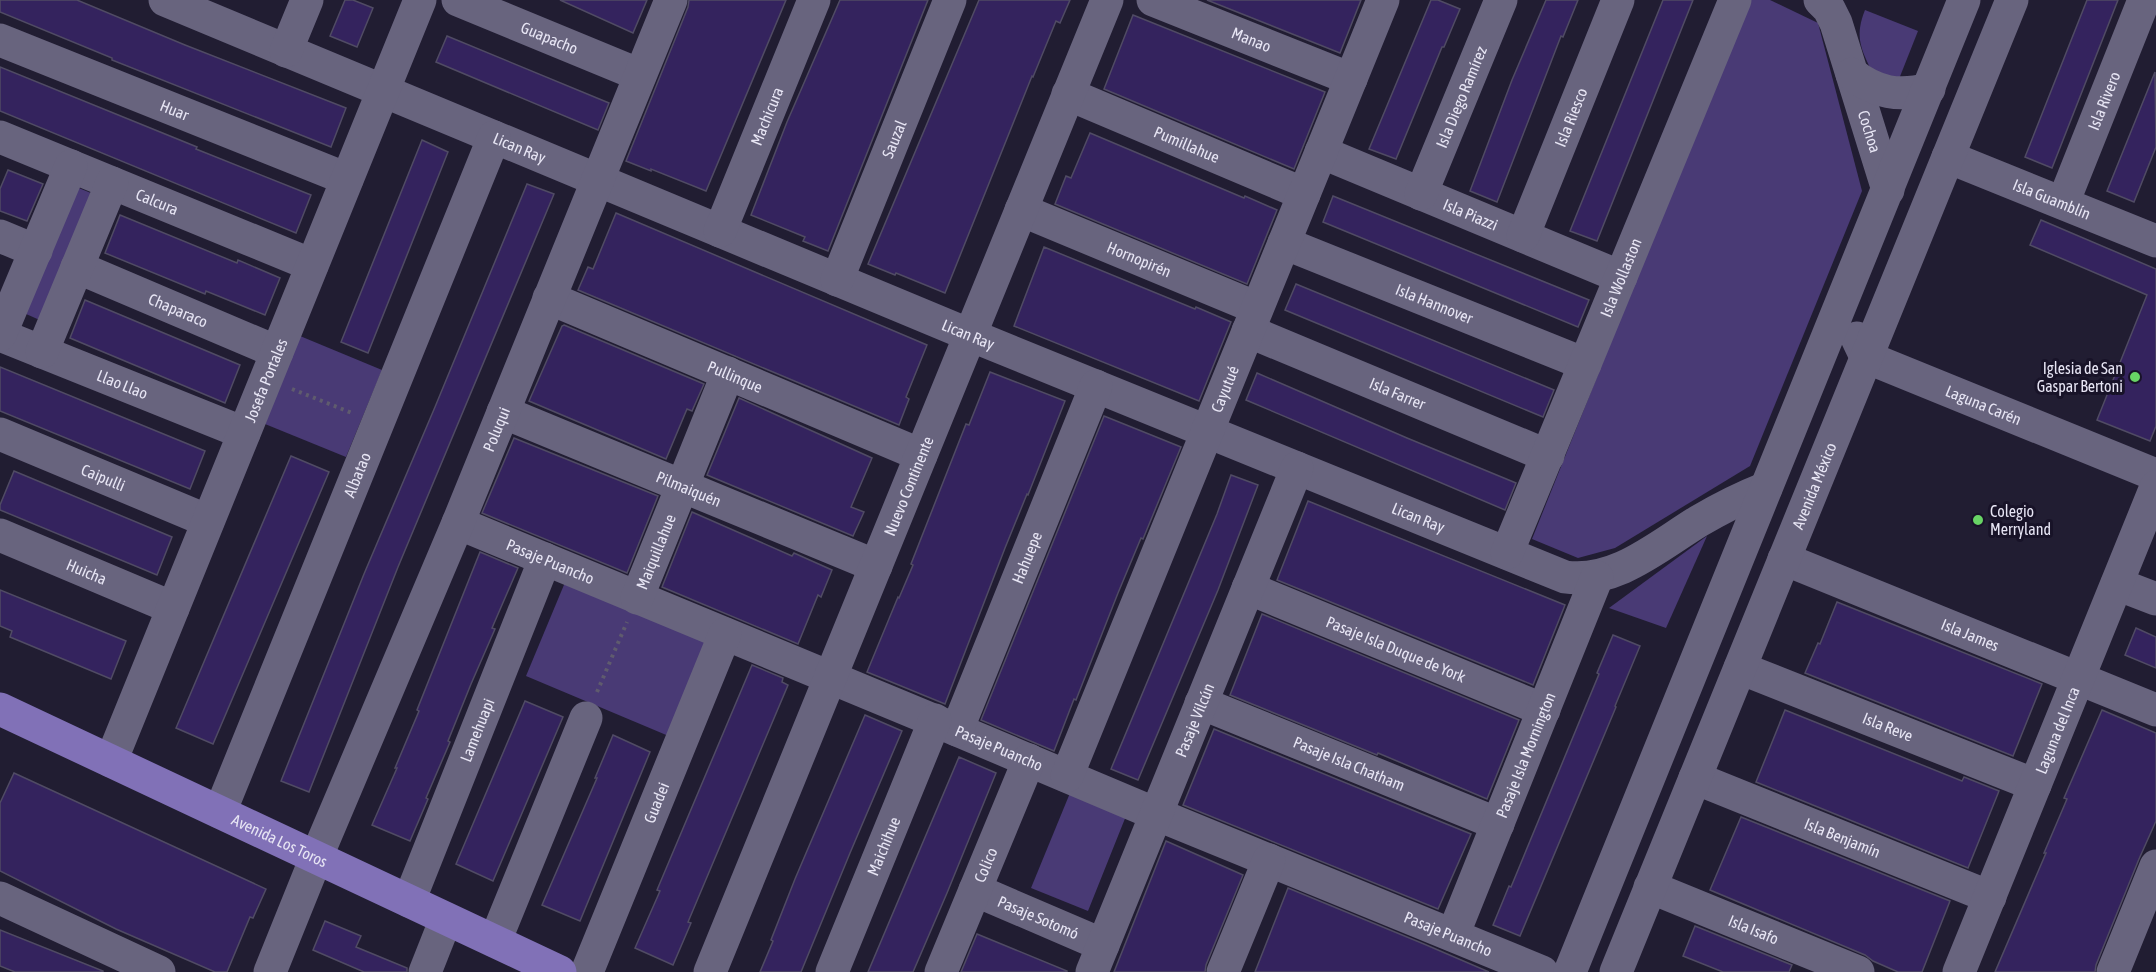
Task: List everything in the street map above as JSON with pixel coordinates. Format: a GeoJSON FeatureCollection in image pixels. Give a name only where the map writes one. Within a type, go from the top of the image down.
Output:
{"type":"FeatureCollection","features":[{"type":"Feature","properties":{"kind":"main road","name":"Avenida Los Toros"},"geometry":{"type":"LineString","coordinates":[[0,709],[560,972]]}},
{"type":"Feature","properties":{"kind":"street","name":"Lican Ray"},"geometry":{"type":"LineString","coordinates":[[165,0],[205,8],[286,51],[970,335],[1565,577],[1597,577],[1624,567],[1730,503],[1766,488]]}},
{"type":"Feature","properties":{"kind":"street"},"geometry":{"type":"LineString","coordinates":[[286,51],[307,0]]}},
{"type":"Feature","properties":{"kind":"street","name":"Josefa Portales"},"geometry":{"type":"LineString","coordinates":[[111,761],[420,0]]}},
{"type":"Feature","properties":{"kind":"street","name":"Guapacho"},"geometry":{"type":"LineString","coordinates":[[458,0],[640,75]]}},
{"type":"Feature","properties":{"kind":"street","name":"Poluqui"},"geometry":{"type":"LineString","coordinates":[[270,972],[458,523],[671,0]]}},
{"type":"Feature","properties":{"kind":"street","name":"Machicura"},"geometry":{"type":"LineString","coordinates":[[720,231],[814,0]]}},
{"type":"Feature","properties":{"kind":"street","name":"Sauzal"},"geometry":{"type":"LineString","coordinates":[[837,280],[950,0]]}},
{"type":"Feature","properties":{"kind":"street","name":"Nuevo Continente"},"geometry":{"type":"LineString","coordinates":[[710,972],[1107,0]]}},
{"type":"Feature","properties":{"kind":"street","name":"Manao"},"geometry":{"type":"LineString","coordinates":[[1153,0],[1351,79]]}},
{"type":"Feature","properties":{"kind":"street","name":"Cayutué"},"geometry":{"type":"LineString","coordinates":[[1067,776],[1383,0]]}},
{"type":"Feature","properties":{"kind":"street","name":"Isla Diego Ramírez"},"geometry":{"type":"LineString","coordinates":[[1421,194],[1501,0]]}},
{"type":"Feature","properties":{"kind":"street","name":"Isla Riesco"},"geometry":{"type":"LineString","coordinates":[[1523,236],[1618,0]]}},
{"type":"Feature","properties":{"kind":"street","name":"Isla Wollaston"},"geometry":{"type":"LineString","coordinates":[[1507,553],[1735,0]]}},
{"type":"Feature","properties":{"kind":"street"},"geometry":{"type":"LineString","coordinates":[[1570,972],[1964,0]]}},
{"type":"Feature","properties":{"kind":"street","name":"Avenida México"},"geometry":{"type":"LineString","coordinates":[[1616,972],[2012,0]]}},
{"type":"Feature","properties":{"kind":"street","name":"Isla Rivero"},"geometry":{"type":"LineString","coordinates":[[2063,203],[2144,0]]}},
{"type":"Feature","properties":{"kind":"street","name":"Cochoa"},"geometry":{"type":"LineString","coordinates":[[1827,3],[1836,23],[1888,190]]}},
{"type":"Feature","properties":{"kind":"street","name":"Huar"},"geometry":{"type":"LineString","coordinates":[[0,40],[347,179]]}},
{"type":"Feature","properties":{"kind":"street","name":"Cochoa"},"geometry":{"type":"LineString","coordinates":[[1852,74],[1873,88],[1885,92],[1913,93],[1929,89]]}},
{"type":"Feature","properties":{"kind":"street","name":"Pumillahue"},"geometry":{"type":"LineString","coordinates":[[1068,94],[1304,194]]}},
{"type":"Feature","properties":{"kind":"street","name":"Calcura"},"geometry":{"type":"LineString","coordinates":[[0,137],[312,265]]}},
{"type":"Feature","properties":{"kind":"street","name":"Albatao"},"geometry":{"type":"LineString","coordinates":[[220,812],[494,137]]}},
{"type":"Feature","properties":{"kind":"street","name":"Isla Piazzi"},"geometry":{"type":"LineString","coordinates":[[1321,152],[1621,277]]}},
{"type":"Feature","properties":{"kind":"street","name":"Isla Guamblín"},"geometry":{"type":"LineString","coordinates":[[1948,157],[2063,203],[2154,234]]}},
{"type":"Feature","properties":{"kind":"street"},"geometry":{"type":"LineString","coordinates":[[0,335],[71,166]]}},
{"type":"Feature","properties":{"kind":"street"},"geometry":{"type":"LineString","coordinates":[[42,352],[112,183]]}},
{"type":"Feature","properties":{"kind":"street","name":"Hornopirén"},"geometry":{"type":"LineString","coordinates":[[1021,210],[1253,320]]}},
{"type":"Feature","properties":{"kind":"street"},"geometry":{"type":"LineString","coordinates":[[0,236],[36,251]]}},
{"type":"Feature","properties":{"kind":"street","name":"Isla Hannover"},"geometry":{"type":"LineString","coordinates":[[1284,243],[1585,364]]}},
{"type":"Feature","properties":{"kind":"street","name":"Chaparaco"},"geometry":{"type":"LineString","coordinates":[[77,267],[272,365]]}},
{"type":"Feature","properties":{"kind":"street","name":"Pullinque"},"geometry":{"type":"LineString","coordinates":[[549,298],[921,455]]}},
{"type":"Feature","properties":{"kind":"street"},"geometry":{"type":"LineString","coordinates":[[1841,304],[1866,357]]}},
{"type":"Feature","properties":{"kind":"street","name":"Isla Farrer"},"geometry":{"type":"LineString","coordinates":[[1253,320],[1548,456]]}},
{"type":"Feature","properties":{"kind":"street","name":"Llao Llao"},"geometry":{"type":"LineString","coordinates":[[0,335],[244,433]]}},
{"type":"Feature","properties":{"kind":"street","name":"Laguna Carén"},"geometry":{"type":"LineString","coordinates":[[1866,357],[2156,475]]}},
{"type":"Feature","properties":{"kind":"street","name":"Maiquillahue"},"geometry":{"type":"LineString","coordinates":[[637,598],[728,373]]}},
{"type":"Feature","properties":{"kind":"street","name":"Hahuepe"},"geometry":{"type":"LineString","coordinates":[[946,725],[1096,386]]}},
{"type":"Feature","properties":{"kind":"street","name":"Pilmaiquén"},"geometry":{"type":"LineString","coordinates":[[503,412],[876,566]]}},
{"type":"Feature","properties":{"kind":"street","name":"Caipulli"},"geometry":{"type":"LineString","coordinates":[[0,434],[208,521]]}},
{"type":"Feature","properties":{"kind":"street","name":"Pasaje Vilcún"},"geometry":{"type":"LineString","coordinates":[[1097,959],[1297,468]]}},
{"type":"Feature","properties":{"kind":"street","name":"Laguna del Inca"},"geometry":{"type":"LineString","coordinates":[[1959,972],[2156,487]]}},
{"type":"Feature","properties":{"kind":"street","name":"Pasaje Puancho"},"geometry":{"type":"LineString","coordinates":[[458,523],[1542,972]]}},
{"type":"Feature","properties":{"kind":"street","name":"Huicha"},"geometry":{"type":"LineString","coordinates":[[0,535],[173,608]]}},
{"type":"Feature","properties":{"kind":"street","name":"Isla James"},"geometry":{"type":"LineString","coordinates":[[1784,559],[2156,710]]}},
{"type":"Feature","properties":{"kind":"street","name":"Lamehuapi"},"geometry":{"type":"LineString","coordinates":[[409,901],[545,560]]}},
{"type":"Feature","properties":{"kind":"street","name":"Pasaje Isla Mornington"},"geometry":{"type":"LineString","coordinates":[[1453,935],[1597,577]]}},
{"type":"Feature","properties":{"kind":"street"},"geometry":{"type":"LineString","coordinates":[[2117,584],[2156,599]]}},
{"type":"Feature","properties":{"kind":"street","name":"Pasaje Isla Duque de York"},"geometry":{"type":"LineString","coordinates":[[1248,588],[1544,710]]}},
{"type":"Feature","properties":{"kind":"street","name":"Guadei"},"geometry":{"type":"LineString","coordinates":[[587,972],[725,634]]}},
{"type":"Feature","properties":{"kind":"street","name":"Isla Reve"},"geometry":{"type":"LineString","coordinates":[[1740,668],[2035,785]]}},
{"type":"Feature","properties":{"kind":"street","name":"Pasaje Isla Chatham"},"geometry":{"type":"LineString","coordinates":[[1201,703],[1498,824]]}},
{"type":"Feature","properties":{"kind":"street"},"geometry":{"type":"LineString","coordinates":[[495,941],[586,718]]}},
{"type":"Feature","properties":{"kind":"street","name":"Maichihue"},"geometry":{"type":"LineString","coordinates":[[832,972],[946,725]]}},
{"type":"Feature","properties":{"kind":"street","name":"Colico"},"geometry":{"type":"LineString","coordinates":[[940,972],[1029,760]]}},
{"type":"Feature","properties":{"kind":"street","name":"Isla Benjamín"},"geometry":{"type":"LineString","coordinates":[[1695,778],[1990,897]]}},
{"type":"Feature","properties":{"kind":"street"},"geometry":{"type":"LineString","coordinates":[[1223,972],[1269,860]]}},
{"type":"Feature","properties":{"kind":"street"},"geometry":{"type":"LineString","coordinates":[[2113,972],[2156,866]]}},
{"type":"Feature","properties":{"kind":"street","name":"Isla Isafo"},"geometry":{"type":"LineString","coordinates":[[1650,887],[1858,972]]}},
{"type":"Feature","properties":{"kind":"street","name":"Pasaje Sotomó"},"geometry":{"type":"LineString","coordinates":[[975,890],[1097,959]]}},
{"type":"Feature","properties":{"kind":"street"},"geometry":{"type":"LineString","coordinates":[[0,898],[103,960],[159,972]]}},
{"type":"Feature","properties":{"kind":"street"},"geometry":{"type":"LineString","coordinates":[[425,972],[446,919]]}},
{"type":"Feature","properties":{"kind":"path"},"geometry":{"type":"LineString","coordinates":[[272,365],[378,423]]}},
{"type":"Feature","properties":{"kind":"path"},"geometry":{"type":"LineString","coordinates":[[586,718],[637,598]]}},
{"type":"Feature","properties":{"kind":"shaded area"},"geometry":{"type":"Polygon","coordinates":[[[1748,0],[1770,0],[1818,23],[1862,191],[1750,466],[1615,548],[1578,558],[1532,539],[1748,0]]]}},
{"type":"Feature","properties":{"kind":"shaded area"},"geometry":{"type":"Polygon","coordinates":[[[1865,10],[1918,31],[1899,79],[1871,70],[1860,41],[1860,27],[1865,10]]]}},
{"type":"Feature","properties":{"kind":"shaded area"},"geometry":{"type":"Polygon","coordinates":[[[69,184],[103,198],[51,325],[17,310],[69,184]]]}},
{"type":"Feature","properties":{"kind":"shaded area"},"geometry":{"type":"Polygon","coordinates":[[[300,336],[382,370],[346,457],[265,424],[300,336]]]}},
{"type":"Feature","properties":{"kind":"shaded area"},"geometry":{"type":"Polygon","coordinates":[[[1707,536],[1666,628],[1609,608],[1707,536]]]}},
{"type":"Feature","properties":{"kind":"shaded area"},"geometry":{"type":"Polygon","coordinates":[[[566,580],[712,641],[671,737],[526,676],[566,580]]]}},
{"type":"Feature","properties":{"kind":"shaded area"},"geometry":{"type":"Polygon","coordinates":[[[1070,793],[1126,816],[1088,911],[1031,888],[1070,793]]]}},
{"type":"Feature","properties":{"kind":"building"},"geometry":{"type":"Polygon","coordinates":[[[0,0],[77,0],[346,108],[331,147],[112,60],[112,58],[0,12],[0,0]]]}},
{"type":"Feature","properties":{"kind":"building"},"geometry":{"type":"Polygon","coordinates":[[[345,0],[353,0],[373,8],[357,47],[330,36],[345,0]]]}},
{"type":"Feature","properties":{"kind":"building"},"geometry":{"type":"Polygon","coordinates":[[[560,0],[647,0],[633,33],[560,0]]]}},
{"type":"Feature","properties":{"kind":"building"},"geometry":{"type":"Polygon","coordinates":[[[689,0],[786,0],[706,191],[626,161],[689,0]]]}},
{"type":"Feature","properties":{"kind":"building"},"geometry":{"type":"Polygon","coordinates":[[[840,0],[928,0],[828,251],[803,241],[805,237],[751,215],[787,122],[840,0]]]}},
{"type":"Feature","properties":{"kind":"building"},"geometry":{"type":"Polygon","coordinates":[[[979,0],[1070,0],[1060,23],[1056,21],[1032,76],[945,293],[868,264],[979,0]]]}},
{"type":"Feature","properties":{"kind":"building"},"geometry":{"type":"Polygon","coordinates":[[[1207,0],[1361,0],[1340,53],[1207,0]]]}},
{"type":"Feature","properties":{"kind":"building"},"geometry":{"type":"Polygon","coordinates":[[[1431,0],[1438,0],[1460,9],[1396,159],[1369,149],[1431,0]]]}},
{"type":"Feature","properties":{"kind":"building"},"geometry":{"type":"Polygon","coordinates":[[[1546,0],[1578,0],[1563,37],[1561,36],[1497,202],[1470,191],[1512,80],[1546,0]]]}},
{"type":"Feature","properties":{"kind":"building"},"geometry":{"type":"Polygon","coordinates":[[[1663,0],[1693,0],[1597,241],[1570,231],[1663,0]]]}},
{"type":"Feature","properties":{"kind":"building"},"geometry":{"type":"Polygon","coordinates":[[[2087,0],[2118,0],[2052,168],[2025,157],[2087,0]]]}},
{"type":"Feature","properties":{"kind":"building"},"geometry":{"type":"Polygon","coordinates":[[[1133,15],[1325,92],[1294,169],[1104,89],[1133,15]]]}},
{"type":"Feature","properties":{"kind":"building"},"geometry":{"type":"Polygon","coordinates":[[[447,36],[609,103],[598,130],[436,62],[447,36]]]}},
{"type":"Feature","properties":{"kind":"building"},"geometry":{"type":"Polygon","coordinates":[[[0,67],[311,195],[296,233],[0,111],[0,67]]]}},
{"type":"Feature","properties":{"kind":"building"},"geometry":{"type":"Polygon","coordinates":[[[2155,72],[2156,147],[2134,202],[2107,191],[2155,72]]]}},
{"type":"Feature","properties":{"kind":"building"},"geometry":{"type":"Polygon","coordinates":[[[1090,133],[1277,210],[1247,284],[1055,204],[1066,176],[1071,178],[1090,133]]]}},
{"type":"Feature","properties":{"kind":"building"},"geometry":{"type":"Polygon","coordinates":[[[422,140],[448,152],[368,353],[341,342],[422,140]]]}},
{"type":"Feature","properties":{"kind":"building"},"geometry":{"type":"Polygon","coordinates":[[[8,170],[43,184],[27,221],[0,211],[0,189],[8,170]]]}},
{"type":"Feature","properties":{"kind":"building"},"geometry":{"type":"Polygon","coordinates":[[[527,184],[554,194],[398,567],[309,792],[281,781],[364,574],[527,184]]]}},
{"type":"Feature","properties":{"kind":"building"},"geometry":{"type":"Polygon","coordinates":[[[1333,196],[1589,300],[1578,327],[1323,222],[1333,196]]]}},
{"type":"Feature","properties":{"kind":"building"},"geometry":{"type":"Polygon","coordinates":[[[616,213],[927,345],[906,397],[909,399],[899,425],[578,290],[588,267],[593,269],[616,213]]]}},
{"type":"Feature","properties":{"kind":"building"},"geometry":{"type":"Polygon","coordinates":[[[120,215],[280,278],[265,315],[206,291],[205,294],[105,253],[120,215]]]}},
{"type":"Feature","properties":{"kind":"building"},"geometry":{"type":"Polygon","coordinates":[[[2041,220],[2156,269],[2156,426],[2150,441],[2097,420],[2147,295],[2030,245],[2041,220]]]}},
{"type":"Feature","properties":{"kind":"building"},"geometry":{"type":"Polygon","coordinates":[[[1044,247],[1231,322],[1199,401],[1014,326],[1044,247]]]}},
{"type":"Feature","properties":{"kind":"building"},"geometry":{"type":"Polygon","coordinates":[[[1296,284],[1554,390],[1543,417],[1285,310],[1296,284]]]}},
{"type":"Feature","properties":{"kind":"building"},"geometry":{"type":"Polygon","coordinates":[[[85,300],[240,365],[225,403],[70,338],[85,300]]]}},
{"type":"Feature","properties":{"kind":"building"},"geometry":{"type":"Polygon","coordinates":[[[564,325],[704,384],[692,411],[687,409],[666,459],[529,401],[564,325]]]}},
{"type":"Feature","properties":{"kind":"building"},"geometry":{"type":"Polygon","coordinates":[[[0,367],[205,451],[190,489],[0,411],[0,367]]]}},
{"type":"Feature","properties":{"kind":"building"},"geometry":{"type":"Polygon","coordinates":[[[990,372],[1065,401],[945,704],[867,672],[913,565],[911,564],[966,424],[969,425],[990,372]]]}},
{"type":"Feature","properties":{"kind":"building"},"geometry":{"type":"Polygon","coordinates":[[[1257,373],[1516,483],[1505,510],[1246,400],[1257,373]]]}},
{"type":"Feature","properties":{"kind":"building"},"geometry":{"type":"Polygon","coordinates":[[[739,398],[872,458],[851,507],[864,512],[853,536],[707,475],[739,398]]]}},
{"type":"Feature","properties":{"kind":"building"},"geometry":{"type":"Polygon","coordinates":[[[1104,416],[1181,447],[1118,593],[1054,751],[981,720],[1104,416]]]}},
{"type":"Feature","properties":{"kind":"building"},"geometry":{"type":"Polygon","coordinates":[[[514,438],[658,496],[627,573],[482,513],[514,438]]]}},
{"type":"Feature","properties":{"kind":"building"},"geometry":{"type":"Polygon","coordinates":[[[291,456],[329,472],[213,744],[176,728],[291,456]]]}},
{"type":"Feature","properties":{"kind":"building"},"geometry":{"type":"Polygon","coordinates":[[[14,471],[172,537],[157,575],[0,510],[14,471]]]}},
{"type":"Feature","properties":{"kind":"building"},"geometry":{"type":"Polygon","coordinates":[[[1231,475],[1258,485],[1218,590],[1138,780],[1111,769],[1231,475]]]}},
{"type":"Feature","properties":{"kind":"building"},"geometry":{"type":"Polygon","coordinates":[[[1308,501],[1565,605],[1533,685],[1277,580],[1308,501]]]}},
{"type":"Feature","properties":{"kind":"building"},"geometry":{"type":"Polygon","coordinates":[[[692,512],[792,556],[794,553],[832,570],[821,597],[818,595],[798,644],[662,587],[692,512]]]}},
{"type":"Feature","properties":{"kind":"building"},"geometry":{"type":"Polygon","coordinates":[[[480,552],[518,568],[492,628],[495,629],[448,741],[450,742],[410,841],[372,825],[397,768],[395,768],[419,711],[417,710],[480,552]]]}},
{"type":"Feature","properties":{"kind":"building"},"geometry":{"type":"Polygon","coordinates":[[[0,590],[126,641],[111,679],[10,637],[12,631],[0,626],[0,590]]]}},
{"type":"Feature","properties":{"kind":"building"},"geometry":{"type":"Polygon","coordinates":[[[1837,602],[2042,684],[2013,756],[1805,673],[1837,602]]]}},
{"type":"Feature","properties":{"kind":"building"},"geometry":{"type":"Polygon","coordinates":[[[1262,614],[1519,720],[1487,799],[1230,695],[1262,614]]]}},
{"type":"Feature","properties":{"kind":"building"},"geometry":{"type":"Polygon","coordinates":[[[2136,628],[2156,637],[2156,668],[2125,655],[2136,628]]]}},
{"type":"Feature","properties":{"kind":"building"},"geometry":{"type":"Polygon","coordinates":[[[1613,635],[1640,646],[1520,936],[1493,925],[1509,886],[1511,887],[1613,635]]]}},
{"type":"Feature","properties":{"kind":"building"},"geometry":{"type":"Polygon","coordinates":[[[752,665],[783,678],[782,682],[788,685],[688,922],[691,923],[673,965],[635,948],[660,891],[657,890],[752,665]]]}},
{"type":"Feature","properties":{"kind":"building"},"geometry":{"type":"Polygon","coordinates":[[[525,701],[563,717],[493,881],[456,864],[525,701]]]}},
{"type":"Feature","properties":{"kind":"building"},"geometry":{"type":"Polygon","coordinates":[[[1785,710],[1962,781],[1964,777],[1999,791],[1968,868],[1756,782],[1785,710]]]}},
{"type":"Feature","properties":{"kind":"building"},"geometry":{"type":"Polygon","coordinates":[[[2102,710],[2156,733],[2156,821],[2095,972],[1995,972],[2046,853],[2044,853],[2067,799],[2064,798],[2102,710]]]}},
{"type":"Feature","properties":{"kind":"building"},"geometry":{"type":"Polygon","coordinates":[[[865,715],[902,731],[801,972],[760,972],[795,879],[865,715]]]}},
{"type":"Feature","properties":{"kind":"building"},"geometry":{"type":"Polygon","coordinates":[[[1214,729],[1471,834],[1438,909],[1183,805],[1214,729]]]}},
{"type":"Feature","properties":{"kind":"building"},"geometry":{"type":"Polygon","coordinates":[[[613,735],[650,752],[580,921],[542,905],[597,778],[595,778],[613,735]]]}},
{"type":"Feature","properties":{"kind":"building"},"geometry":{"type":"Polygon","coordinates":[[[959,757],[996,773],[947,893],[913,972],[868,972],[959,757]]]}},
{"type":"Feature","properties":{"kind":"building"},"geometry":{"type":"Polygon","coordinates":[[[14,773],[266,889],[253,918],[250,917],[227,972],[215,972],[116,929],[0,871],[0,803],[14,773]]]}},
{"type":"Feature","properties":{"kind":"building"},"geometry":{"type":"Polygon","coordinates":[[[1741,817],[1950,901],[1922,972],[1898,972],[1865,955],[1710,890],[1741,817]]]}},
{"type":"Feature","properties":{"kind":"building"},"geometry":{"type":"Polygon","coordinates":[[[1166,841],[1243,875],[1205,972],[1114,972],[1166,841]]]}},
{"type":"Feature","properties":{"kind":"building"},"geometry":{"type":"Polygon","coordinates":[[[1288,888],[1424,944],[1489,972],[1255,972],[1288,888]]]}},
{"type":"Feature","properties":{"kind":"building"},"geometry":{"type":"Polygon","coordinates":[[[325,921],[361,936],[356,947],[407,968],[407,972],[364,972],[313,950],[325,921]]]}},
{"type":"Feature","properties":{"kind":"building"},"geometry":{"type":"Polygon","coordinates":[[[1695,926],[1792,965],[1789,972],[1723,972],[1683,956],[1695,926]]]}},
{"type":"Feature","properties":{"kind":"building"},"geometry":{"type":"Polygon","coordinates":[[[0,930],[103,972],[15,972],[0,966],[0,930]]]}},
{"type":"Feature","properties":{"kind":"building"},"geometry":{"type":"Polygon","coordinates":[[[977,934],[1067,971],[1067,972],[961,972],[977,934]]]}},
{"type":"Feature","properties":{"kind":"place","name":"Iglesia de San Gaspar Bertoni"},"geometry":{"type":"Point","coordinates":[2135,377]}},
{"type":"Feature","properties":{"kind":"place","name":"Colegio Merryland"},"geometry":{"type":"Point","coordinates":[1978,520]}}]}
